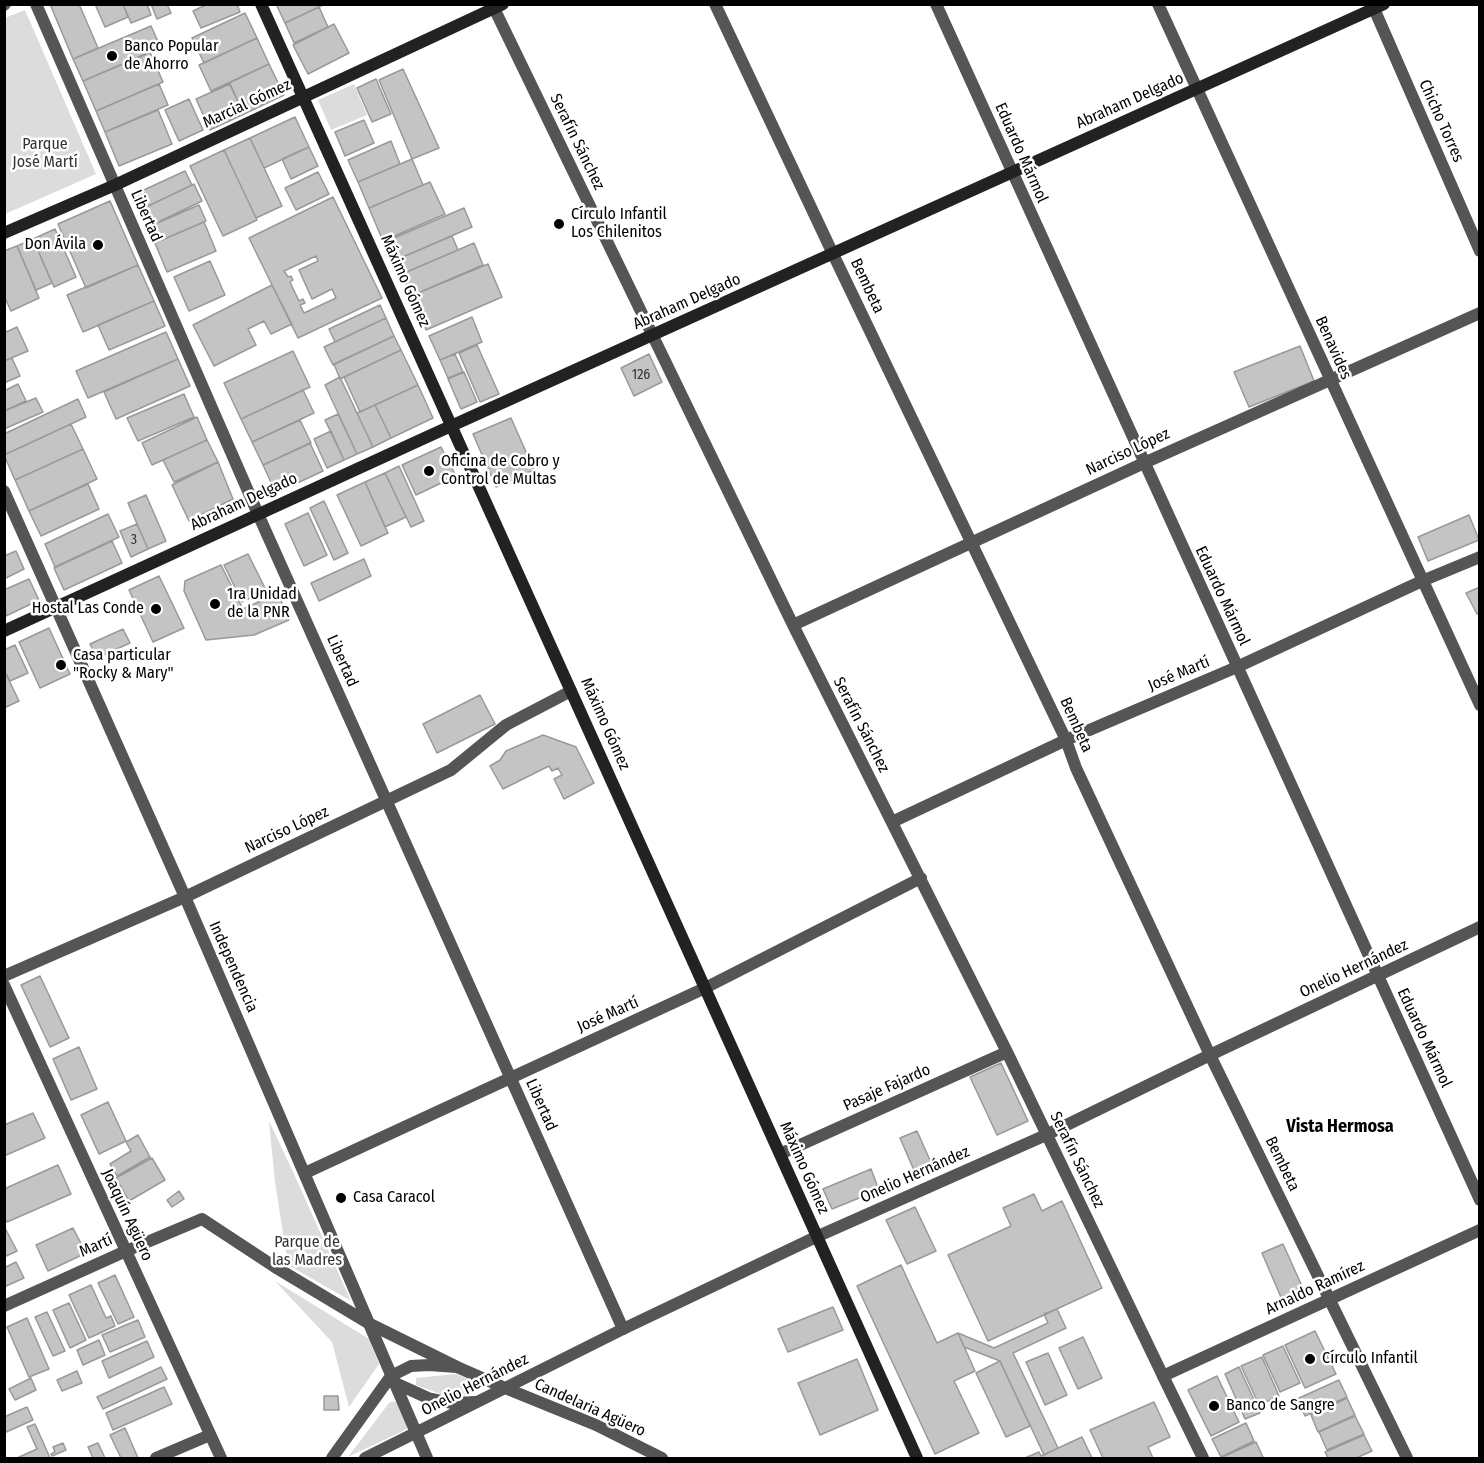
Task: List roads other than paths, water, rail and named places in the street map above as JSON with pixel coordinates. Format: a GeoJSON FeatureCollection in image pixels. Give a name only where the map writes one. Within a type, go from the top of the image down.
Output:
{"type":"FeatureCollection","features":[{"type":"Feature","properties":{"kind":"main road","name":"Máximo Gómez"},"geometry":{"type":"LineString","coordinates":[[261,4],[917,1458]]}},
{"type":"Feature","properties":{"kind":"main road","name":"Marcial Gómez"},"geometry":{"type":"LineString","coordinates":[[4,233],[115,185],[496,6]]}},
{"type":"Feature","properties":{"kind":"main road","name":"Abraham Delgado"},"geometry":{"type":"LineString","coordinates":[[4,631],[1011,172],[1198,90],[1377,6]]}},
{"type":"Feature","properties":{"kind":"street","name":"Libertad"},"geometry":{"type":"LineString","coordinates":[[36,4],[258,514],[623,1329]]}},
{"type":"Feature","properties":{"kind":"street","name":"Bembeta"},"geometry":{"type":"LineString","coordinates":[[715,4],[1066,740],[1210,1055],[1407,1458]]}},
{"type":"Feature","properties":{"kind":"street","name":"Eduardo Mármol"},"geometry":{"type":"LineString","coordinates":[[936,4],[1479,1200]]}},
{"type":"Feature","properties":{"kind":"street","name":"Benavides"},"geometry":{"type":"LineString","coordinates":[[1158,4],[1479,705]]}},
{"type":"Feature","properties":{"kind":"street","name":"Serafín Sánchez"},"geometry":{"type":"LineString","coordinates":[[496,6],[793,625],[1007,1052],[1203,1458]]}},
{"type":"Feature","properties":{"kind":"street","name":"Chicho Torres"},"geometry":{"type":"LineString","coordinates":[[1377,6],[1479,251]]}},
{"type":"Feature","properties":{"kind":"street","name":"Narciso López"},"geometry":{"type":"LineString","coordinates":[[793,625],[1143,463],[1479,313]]}},
{"type":"Feature","properties":{"kind":"street","name":"Independencia"},"geometry":{"type":"LineString","coordinates":[[4,491],[185,897],[428,1458]]}},
{"type":"Feature","properties":{"kind":"street","name":"José Martí"},"geometry":{"type":"LineString","coordinates":[[892,822],[1066,740],[1237,668],[1422,581],[1479,557]]}},
{"type":"Feature","properties":{"kind":"street","name":"Narciso López"},"geometry":{"type":"LineString","coordinates":[[4,976],[185,897],[451,770],[506,724],[571,691]]}},
{"type":"Feature","properties":{"kind":"street","name":"José Martí"},"geometry":{"type":"LineString","coordinates":[[305,1173],[705,988],[921,878]]}},
{"type":"Feature","properties":{"kind":"street","name":"Onelio Hernández"},"geometry":{"type":"LineString","coordinates":[[365,1458],[623,1329],[816,1237],[1046,1135],[1479,927]]}},
{"type":"Feature","properties":{"kind":"street","name":"Joaquín Agüero"},"geometry":{"type":"LineString","coordinates":[[4,985],[221,1458]]}},
{"type":"Feature","properties":{"kind":"street","name":"Pasaje Fajardo"},"geometry":{"type":"LineString","coordinates":[[780,1154],[1007,1052]]}},
{"type":"Feature","properties":{"kind":"street","name":"Martí"},"geometry":{"type":"LineString","coordinates":[[4,1306],[202,1219],[275,1267],[370,1324]]}},
{"type":"Feature","properties":{"kind":"street","name":"Arnaldo Ramírez"},"geometry":{"type":"LineString","coordinates":[[1163,1376],[1479,1230]]}},
{"type":"Feature","properties":{"kind":"street","name":"Candelaria Agüero"},"geometry":{"type":"LineString","coordinates":[[370,1324],[457,1367],[596,1425],[662,1458]]}},
{"type":"Feature","properties":{"kind":"street"},"geometry":{"type":"LineString","coordinates":[[332,1458],[392,1379],[411,1366],[457,1367]]}},
{"type":"Feature","properties":{"kind":"street"},"geometry":{"type":"LineString","coordinates":[[392,1379],[428,1398],[451,1403],[478,1402]]}},
{"type":"Feature","properties":{"kind":"street"},"geometry":{"type":"LineString","coordinates":[[156,1458],[210,1435]]}},
{"type":"Feature","properties":{"kind":"place","name":"Banco Popular de Ahorro"},"geometry":{"type":"Point","coordinates":[112,56]}},
{"type":"Feature","properties":{"kind":"place","name":"Círculo Infantil Los Chilenitos"},"geometry":{"type":"Point","coordinates":[559,224]}},
{"type":"Feature","properties":{"kind":"place","name":"Don Ávila"},"geometry":{"type":"Point","coordinates":[98,245]}},
{"type":"Feature","properties":{"kind":"place","name":"Oficina de Cobro y Control de Multas"},"geometry":{"type":"Point","coordinates":[429,471]}},
{"type":"Feature","properties":{"kind":"place","name":"1ra Unidad de la PNR"},"geometry":{"type":"Point","coordinates":[215,604]}},
{"type":"Feature","properties":{"kind":"place","name":"Hostal Las Conde"},"geometry":{"type":"Point","coordinates":[156,609]}},
{"type":"Feature","properties":{"kind":"place","name":"Casa particular \"Rocky & Mary\""},"geometry":{"type":"Point","coordinates":[61,665]}},
{"type":"Feature","properties":{"kind":"place","name":"Casa Caracol"},"geometry":{"type":"Point","coordinates":[341,1198]}},
{"type":"Feature","properties":{"kind":"place","name":"Círculo Infantil"},"geometry":{"type":"Point","coordinates":[1310,1359]}},
{"type":"Feature","properties":{"kind":"place","name":"Banco de Sangre"},"geometry":{"type":"Point","coordinates":[1214,1406]}},
{"type":"Feature","properties":{"kind":"district","name":"Vista Hermosa"},"geometry":{"type":"Point","coordinates":[1340,1127]}},
{"type":"Feature","properties":{"kind":"park label","name":"Parque José Martí"},"geometry":{"type":"Point","coordinates":[45,154]}},
{"type":"Feature","properties":{"kind":"park label","name":"Parque de las Madres"},"geometry":{"type":"Point","coordinates":[307,1252]}}]}
